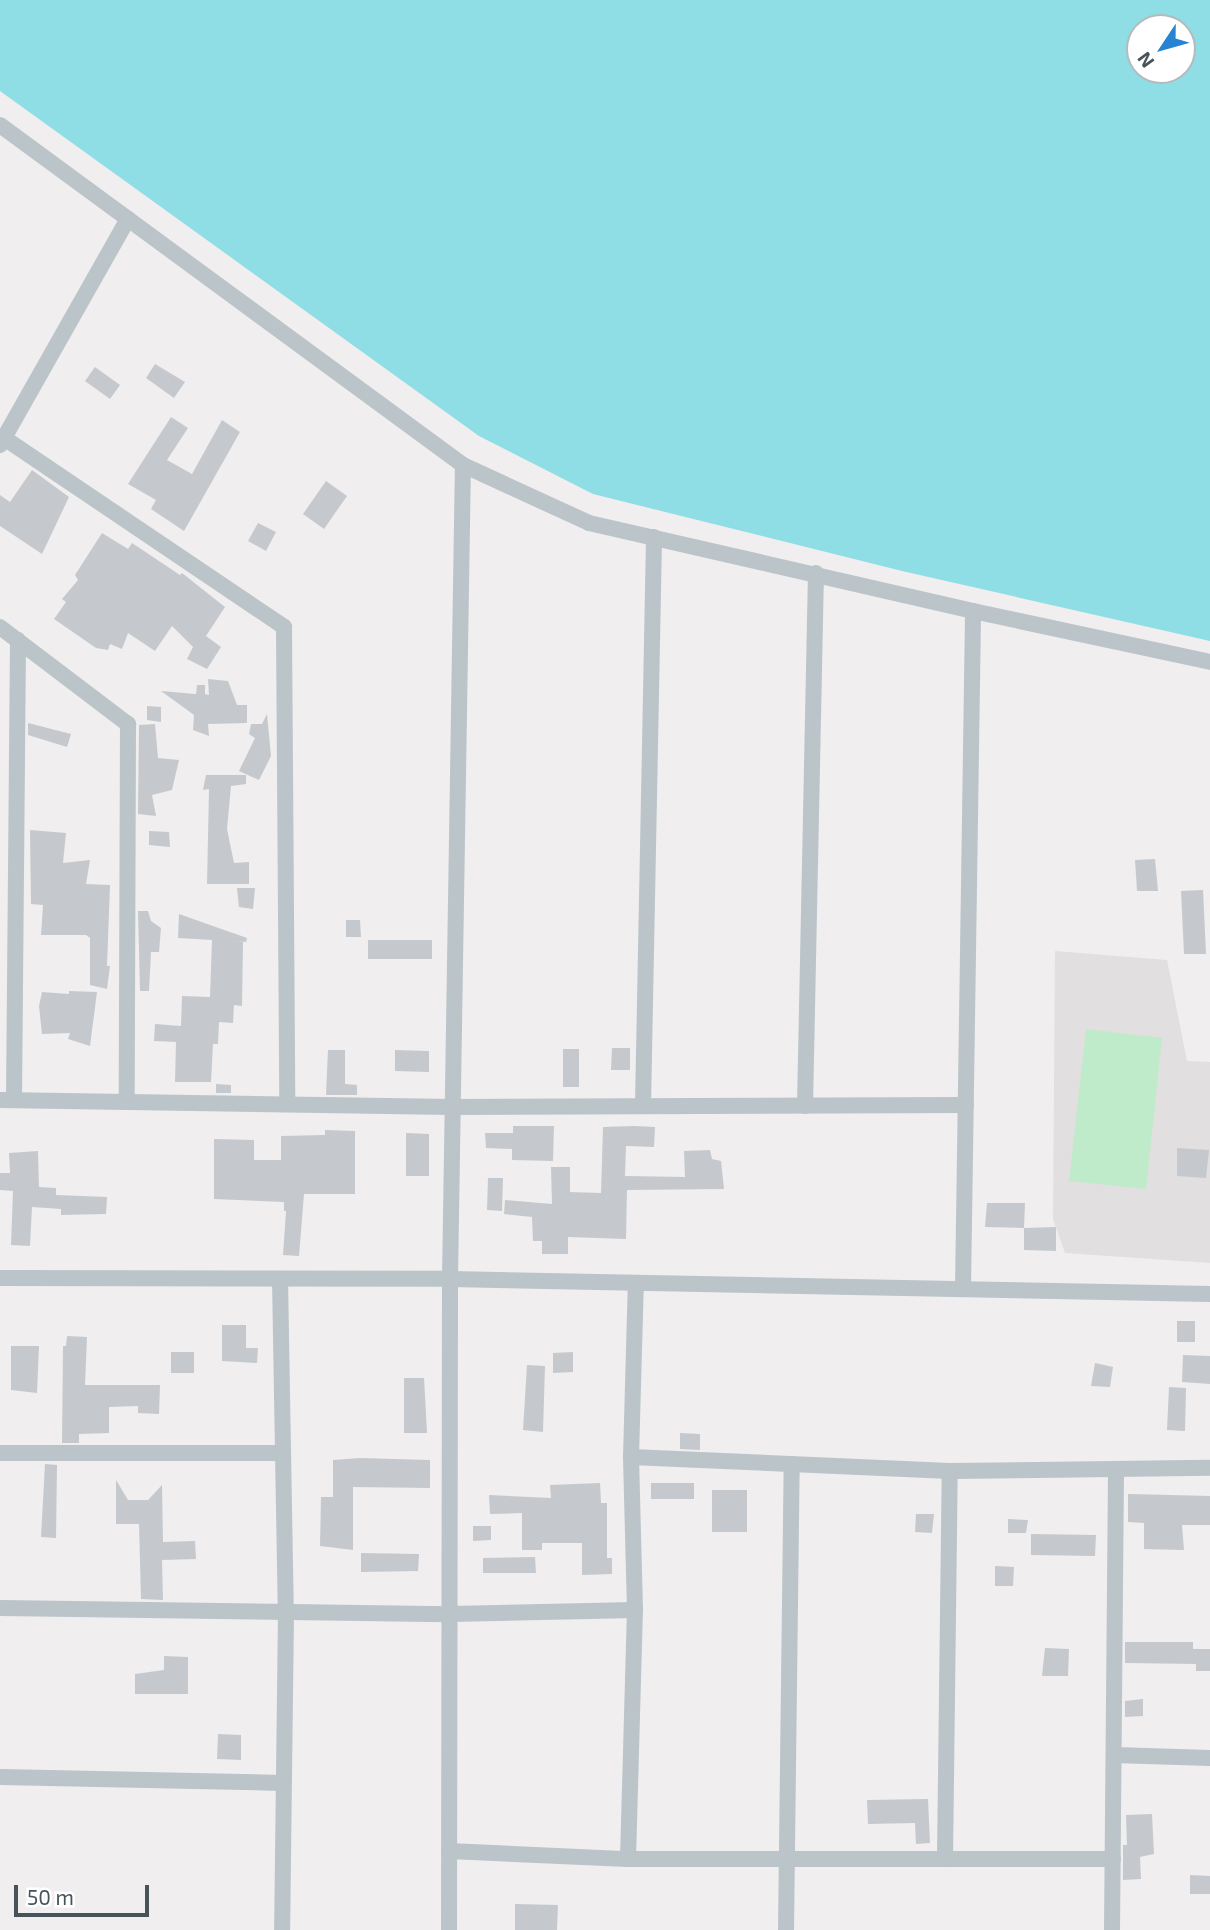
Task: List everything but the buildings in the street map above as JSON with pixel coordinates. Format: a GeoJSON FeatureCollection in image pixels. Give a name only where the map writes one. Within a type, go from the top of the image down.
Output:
{"type":"FeatureCollection","features":[{"type":"Feature","properties":{"kind":"street"},"geometry":{"type":"LineString","coordinates":[[0,125],[463,465],[589,523],[1210,662]]}},
{"type":"Feature","properties":{"kind":"street"},"geometry":{"type":"LineString","coordinates":[[128,219],[2,441],[284,627],[287,1104]]}},
{"type":"Feature","properties":{"kind":"street"},"geometry":{"type":"LineString","coordinates":[[449,1930],[450,1279],[463,465]]}},
{"type":"Feature","properties":{"kind":"street"},"geometry":{"type":"LineString","coordinates":[[643,1106],[654,537]]}},
{"type":"Feature","properties":{"kind":"street"},"geometry":{"type":"LineString","coordinates":[[805,1106],[816,573]]}},
{"type":"Feature","properties":{"kind":"street"},"geometry":{"type":"LineString","coordinates":[[963,1289],[973,611]]}},
{"type":"Feature","properties":{"kind":"street"},"geometry":{"type":"LineString","coordinates":[[0,627],[128,724],[127,1102]]}},
{"type":"Feature","properties":{"kind":"street"},"geometry":{"type":"LineString","coordinates":[[18,640],[7,1100],[453,1107],[966,1105]]}},
{"type":"Feature","properties":{"kind":"street"},"geometry":{"type":"LineString","coordinates":[[0,1278],[450,1279],[1210,1294]]}},
{"type":"Feature","properties":{"kind":"street"},"geometry":{"type":"LineString","coordinates":[[280,1279],[286,1612],[282,1930]]}},
{"type":"Feature","properties":{"kind":"street"},"geometry":{"type":"LineString","coordinates":[[628,1859],[635,1610],[631,1457],[636,1283]]}},
{"type":"Feature","properties":{"kind":"street"},"geometry":{"type":"LineString","coordinates":[[0,1453],[283,1453]]}},
{"type":"Feature","properties":{"kind":"street"},"geometry":{"type":"LineString","coordinates":[[631,1457],[950,1471],[1210,1468]]}},
{"type":"Feature","properties":{"kind":"street"},"geometry":{"type":"LineString","coordinates":[[786,1930],[792,1464]]}},
{"type":"Feature","properties":{"kind":"street"},"geometry":{"type":"LineString","coordinates":[[1112,1930],[1116,1470]]}},
{"type":"Feature","properties":{"kind":"street"},"geometry":{"type":"LineString","coordinates":[[945,1859],[950,1471]]}},
{"type":"Feature","properties":{"kind":"street"},"geometry":{"type":"LineString","coordinates":[[0,1608],[449,1614],[635,1610]]}},
{"type":"Feature","properties":{"kind":"street"},"geometry":{"type":"LineString","coordinates":[[1114,1755],[1210,1758]]}},
{"type":"Feature","properties":{"kind":"street"},"geometry":{"type":"LineString","coordinates":[[0,1777],[283,1783]]}},
{"type":"Feature","properties":{"kind":"street"},"geometry":{"type":"LineString","coordinates":[[449,1852],[628,1859],[1113,1859]]}},
{"type":"Feature","properties":{"kind":"shaded area"},"geometry":{"type":"Polygon","coordinates":[[[1055,951],[1167,960],[1187,1061],[1210,1062],[1210,1263],[1065,1253],[1053,1219],[1055,951]]]}},
{"type":"Feature","properties":{"kind":"green space"},"geometry":{"type":"Polygon","coordinates":[[[1086,1029],[1162,1038],[1146,1189],[1069,1181],[1086,1029]]]}},
{"type":"Feature","properties":{"kind":"water"},"geometry":{"type":"Polygon","coordinates":[[[0,0],[1210,0],[1210,641],[902,571],[593,494],[479,436],[0,91],[0,0]]]}}]}
